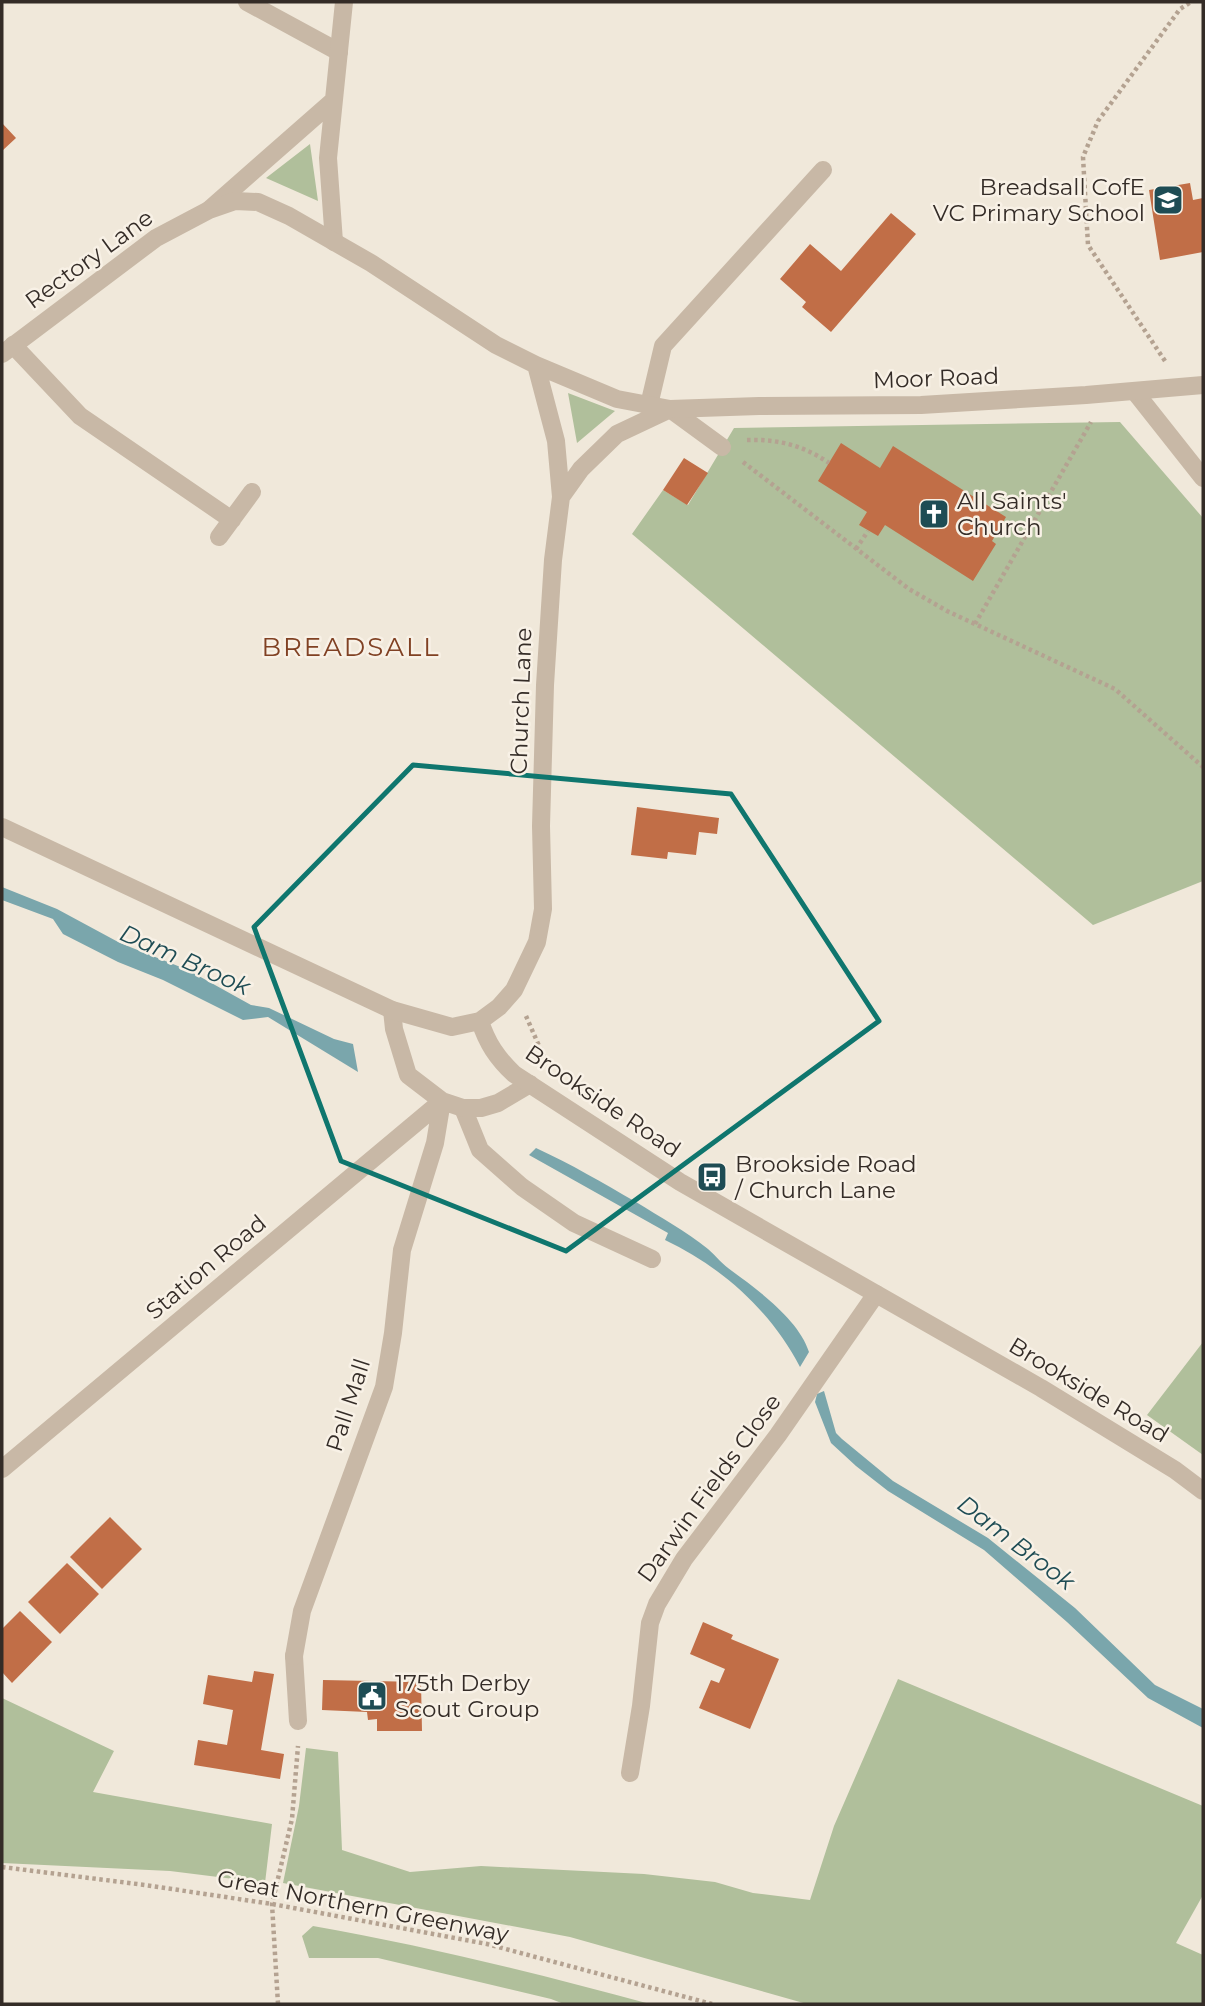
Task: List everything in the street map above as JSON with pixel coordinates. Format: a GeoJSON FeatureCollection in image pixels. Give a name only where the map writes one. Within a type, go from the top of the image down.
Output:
{"type":"FeatureCollection","features":[{"type":"Feature","properties":{"kind":"street"},"geometry":{"type":"LineString","coordinates":[[247,2],[339,52]]}},
{"type":"Feature","properties":{"kind":"street"},"geometry":{"type":"LineString","coordinates":[[334,242],[328,158],[344,2]]}},
{"type":"Feature","properties":{"kind":"street","name":"Rectory Lane"},"geometry":{"type":"LineString","coordinates":[[209,210],[334,100]]}},
{"type":"Feature","properties":{"kind":"street"},"geometry":{"type":"LineString","coordinates":[[649,405],[663,346],[823,170]]}},
{"type":"Feature","properties":{"kind":"street","name":"Rectory Lane"},"geometry":{"type":"LineString","coordinates":[[7,350],[156,238],[209,210],[235,201],[258,202],[334,242]]}},
{"type":"Feature","properties":{"kind":"street","name":"Moor Road"},"geometry":{"type":"LineString","coordinates":[[334,242],[371,263],[496,345],[536,365],[617,400],[670,410],[759,406],[920,405],[1107,394],[1203,385]]}},
{"type":"Feature","properties":{"kind":"street"},"geometry":{"type":"LineString","coordinates":[[7,350],[80,416],[232,520]]}},
{"type":"Feature","properties":{"kind":"street","name":"Church Lane"},"geometry":{"type":"LineString","coordinates":[[480,1021],[499,1007],[514,990],[537,942],[543,909],[541,827],[545,685],[553,560],[561,497],[556,441],[536,365]]}},
{"type":"Feature","properties":{"kind":"street"},"geometry":{"type":"LineString","coordinates":[[1135,392],[1203,478]]}},
{"type":"Feature","properties":{"kind":"street"},"geometry":{"type":"LineString","coordinates":[[670,410],[725,449]]}},
{"type":"Feature","properties":{"kind":"street","name":"Moor Road"},"geometry":{"type":"LineString","coordinates":[[561,497],[581,469],[617,434],[670,410]]}},
{"type":"Feature","properties":{"kind":"street"},"geometry":{"type":"LineString","coordinates":[[219,537],[252,492]]}},
{"type":"Feature","properties":{"kind":"street"},"geometry":{"type":"LineString","coordinates":[[2,827],[392,1010],[452,1027],[480,1021]]}},
{"type":"Feature","properties":{"kind":"street"},"geometry":{"type":"LineString","coordinates":[[392,1010],[394,1029],[408,1075],[442,1101],[463,1108],[481,1108],[498,1103],[530,1084]]}},
{"type":"Feature","properties":{"kind":"street","name":"Brookside Road"},"geometry":{"type":"LineString","coordinates":[[480,1021],[486,1041],[502,1063],[566,1108],[680,1182],[1041,1388],[1203,1491]]}},
{"type":"Feature","properties":{"kind":"street","name":"Station Road"},"geometry":{"type":"LineString","coordinates":[[2,1469],[442,1101]]}},
{"type":"Feature","properties":{"kind":"street","name":"Pall Mall"},"geometry":{"type":"LineString","coordinates":[[298,1721],[294,1656],[302,1611],[384,1387],[402,1250],[435,1143],[442,1101]]}},
{"type":"Feature","properties":{"kind":"street"},"geometry":{"type":"LineString","coordinates":[[463,1108],[480,1150],[522,1187],[574,1223],[652,1259]]}},
{"type":"Feature","properties":{"kind":"street","name":"Darwin Fields Close"},"geometry":{"type":"LineString","coordinates":[[630,1773],[650,1623],[657,1604],[684,1559],[778,1435],[876,1294]]}},
{"type":"Feature","properties":{"kind":"path"},"geometry":{"type":"LineString","coordinates":[[1185,387],[1088,245],[1083,157],[1098,121],[1180,9],[1191,2]]}},
{"type":"Feature","properties":{"kind":"path"},"geometry":{"type":"LineString","coordinates":[[975,624],[1107,394]]}},
{"type":"Feature","properties":{"kind":"path"},"geometry":{"type":"LineString","coordinates":[[829,463],[811,451],[767,439],[746,440],[725,449],[909,589],[975,624],[1115,689],[1203,767]]}},
{"type":"Feature","properties":{"kind":"path"},"geometry":{"type":"LineString","coordinates":[[856,549],[868,531]]}},
{"type":"Feature","properties":{"kind":"path"},"geometry":{"type":"LineString","coordinates":[[514,990],[566,1108]]}},
{"type":"Feature","properties":{"kind":"path"},"geometry":{"type":"LineString","coordinates":[[278,2004],[272,1904],[292,1819],[298,1721]]}},
{"type":"Feature","properties":{"kind":"path","name":"Great Northern Greenway"},"geometry":{"type":"LineString","coordinates":[[2,1867],[272,1904],[486,1944],[712,2004]]}},
{"type":"Feature","properties":{"kind":"highlighted area"},"geometry":{"type":"Polygon","coordinates":[[[413,765],[731,794],[879,1021],[566,1251],[341,1161],[254,927],[413,765]]]}},
{"type":"Feature","properties":{"kind":"green space"},"geometry":{"type":"Polygon","coordinates":[[[310,144],[318,201],[266,178],[310,144]]]}},
{"type":"Feature","properties":{"kind":"green space"},"geometry":{"type":"Polygon","coordinates":[[[568,393],[615,411],[577,443],[568,393]]]}},
{"type":"Feature","properties":{"kind":"green space"},"geometry":{"type":"Polygon","coordinates":[[[1120,422],[1203,518],[1203,881],[1093,925],[632,534],[663,490],[688,505],[734,428],[1120,422]]]}},
{"type":"Feature","properties":{"kind":"green space"},"geometry":{"type":"Polygon","coordinates":[[[1203,1342],[1203,1455],[1147,1415],[1203,1342]]]}},
{"type":"Feature","properties":{"kind":"green space"},"geometry":{"type":"Polygon","coordinates":[[[898,1679],[1203,1806],[1203,1895],[1176,1943],[1203,1955],[1203,2004],[807,2004],[570,1937],[283,1883],[299,1806],[306,1748],[338,1752],[342,1850],[410,1872],[481,1866],[644,1874],[715,1882],[753,1893],[810,1900],[834,1826],[898,1679]]]}},
{"type":"Feature","properties":{"kind":"green space"},"geometry":{"type":"Polygon","coordinates":[[[2,1698],[114,1751],[93,1792],[272,1824],[265,1883],[170,1871],[2,1863],[2,1698]]]}},
{"type":"Feature","properties":{"kind":"green space"},"geometry":{"type":"Polygon","coordinates":[[[313,1926],[483,1961],[650,2004],[564,2004],[378,1958],[309,1958],[302,1936],[313,1926]]]}},
{"type":"Feature","properties":{"kind":"water"},"geometry":{"type":"Polygon","coordinates":[[[2,887],[57,909],[120,943],[188,970],[251,1005],[269,1008],[334,1039],[353,1044],[358,1072],[268,1017],[243,1020],[63,934],[53,919],[2,900],[2,887]]]}},
{"type":"Feature","properties":{"kind":"water"},"geometry":{"type":"Polygon","coordinates":[[[536,1148],[682,1230],[754,1287],[787,1317],[804,1340],[809,1352],[800,1367],[775,1327],[760,1309],[725,1277],[665,1240],[668,1233],[529,1155],[536,1148]]]}},
{"type":"Feature","properties":{"kind":"water"},"geometry":{"type":"Polygon","coordinates":[[[824,1391],[836,1433],[842,1439],[893,1481],[988,1538],[1075,1608],[1155,1685],[1203,1709],[1203,1728],[1148,1698],[1067,1622],[984,1550],[888,1491],[856,1466],[831,1443],[815,1402],[817,1394],[824,1391]]]}},
{"type":"Feature","properties":{"kind":"building"},"geometry":{"type":"Polygon","coordinates":[[[2,123],[16,138],[2,151],[2,123]]]}},
{"type":"Feature","properties":{"kind":"building"},"geometry":{"type":"Polygon","coordinates":[[[1190,183],[1193,200],[1203,198],[1203,252],[1160,260],[1149,190],[1190,183]]]}},
{"type":"Feature","properties":{"kind":"building"},"geometry":{"type":"Polygon","coordinates":[[[891,213],[916,234],[831,332],[802,307],[806,302],[780,279],[810,244],[841,271],[891,213]]]}},
{"type":"Feature","properties":{"kind":"building","name":"All Saints' Church"},"geometry":{"type":"Polygon","coordinates":[[[841,443],[880,468],[893,446],[1006,517],[992,541],[996,544],[973,581],[885,525],[878,536],[859,525],[867,512],[818,481],[841,443]]]}},
{"type":"Feature","properties":{"kind":"building"},"geometry":{"type":"Polygon","coordinates":[[[684,458],[708,473],[687,505],[663,490],[684,458]]]}},
{"type":"Feature","properties":{"kind":"building"},"geometry":{"type":"Polygon","coordinates":[[[637,807],[719,818],[717,834],[699,832],[696,855],[668,852],[667,859],[631,855],[637,807]]]}},
{"type":"Feature","properties":{"kind":"building"},"geometry":{"type":"Polygon","coordinates":[[[110,1517],[142,1549],[102,1589],[70,1557],[110,1517]]]}},
{"type":"Feature","properties":{"kind":"building"},"geometry":{"type":"Polygon","coordinates":[[[67,1563],[99,1594],[60,1634],[28,1602],[67,1563]]]}},
{"type":"Feature","properties":{"kind":"building"},"geometry":{"type":"Polygon","coordinates":[[[20,1611],[52,1642],[12,1683],[2,1672],[2,1629],[20,1611]]]}},
{"type":"Feature","properties":{"kind":"building"},"geometry":{"type":"Polygon","coordinates":[[[703,1622],[733,1635],[731,1639],[779,1659],[750,1729],[699,1708],[711,1680],[719,1683],[725,1669],[690,1654],[703,1622]]]}},
{"type":"Feature","properties":{"kind":"building"},"geometry":{"type":"Polygon","coordinates":[[[254,1671],[274,1674],[261,1750],[284,1754],[280,1779],[194,1765],[198,1740],[227,1745],[233,1710],[203,1704],[208,1675],[252,1682],[254,1671]]]}},
{"type":"Feature","properties":{"kind":"building","name":"175th Derby Scout Group"},"geometry":{"type":"Polygon","coordinates":[[[323,1680],[421,1682],[422,1731],[377,1731],[377,1719],[368,1720],[367,1712],[322,1710],[323,1680]]]}},
{"type":"Feature","properties":{"kind":"place","name":"Breadsall CofE VC Primary School"},"geometry":{"type":"Point","coordinates":[1168,200]}},
{"type":"Feature","properties":{"kind":"place","name":"All Saints' Church"},"geometry":{"type":"Point","coordinates":[934,514]}},
{"type":"Feature","properties":{"kind":"place","name":"Brookside Road / Church Lane"},"geometry":{"type":"Point","coordinates":[712,1177]}},
{"type":"Feature","properties":{"kind":"place","name":"175th Derby Scout Group"},"geometry":{"type":"Point","coordinates":[372,1696]}},
{"type":"Feature","properties":{"kind":"district","name":"BREADSALL"},"geometry":{"type":"Point","coordinates":[351,647]}},
{"type":"Feature","properties":{"kind":"water label","name":"Dam Brook"},"geometry":{"type":"Point","coordinates":[185,960]}},
{"type":"Feature","properties":{"kind":"water label","name":"Dam Brook"},"geometry":{"type":"Point","coordinates":[1016,1543]}}]}
